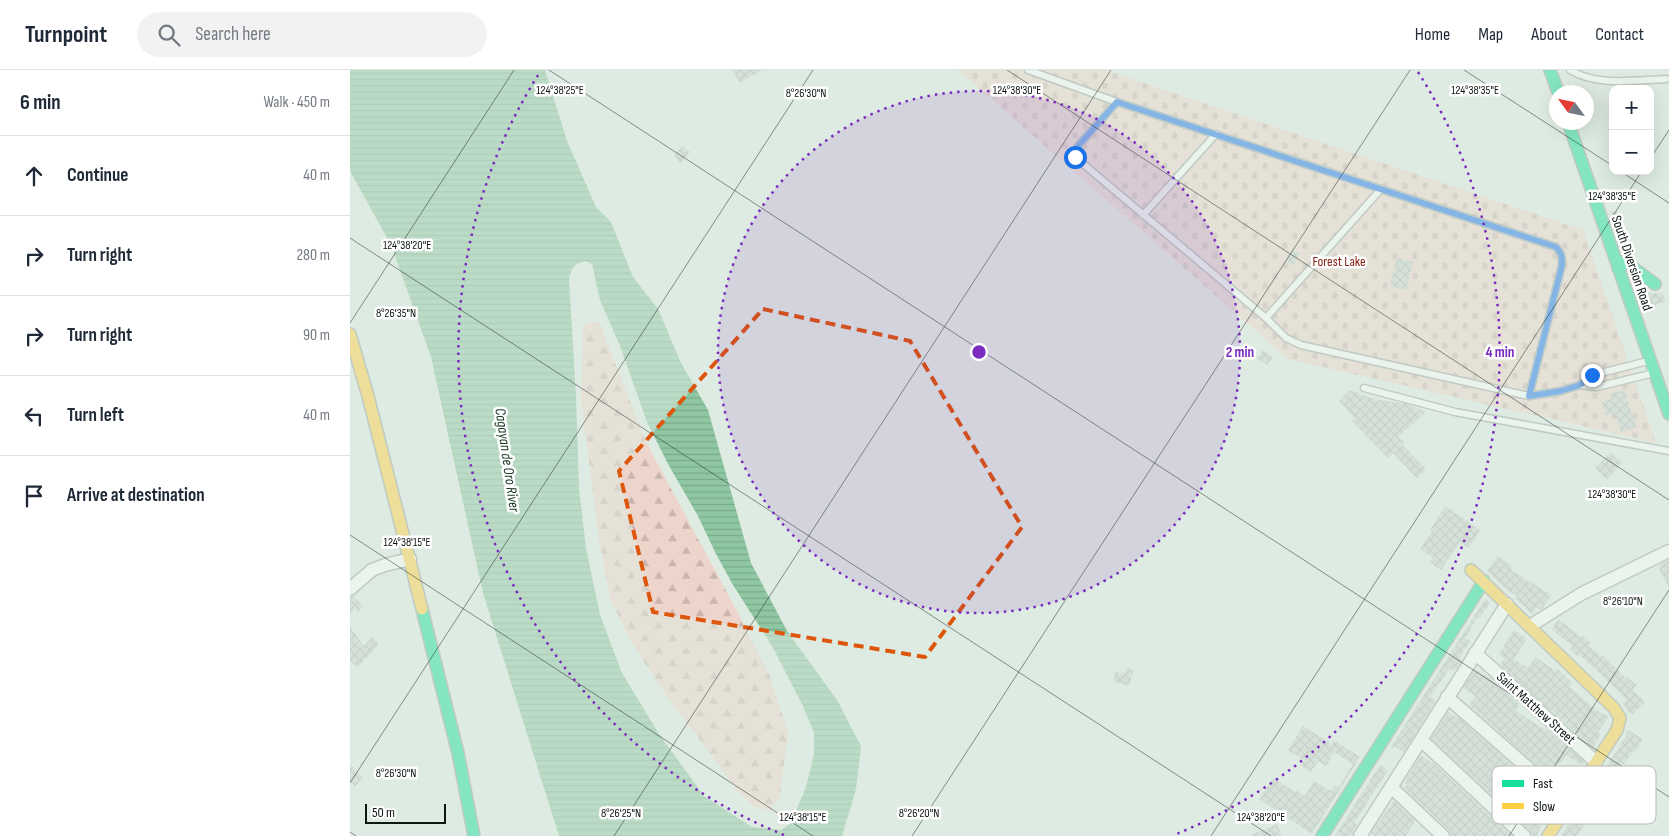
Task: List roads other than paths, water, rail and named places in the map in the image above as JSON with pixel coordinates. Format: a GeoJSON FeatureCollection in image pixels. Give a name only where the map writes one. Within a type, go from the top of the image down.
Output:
{"type":"FeatureCollection","features":[{"type":"Feature","properties":{"kind":"street"},"geometry":{"type":"LineString","coordinates":[[1550,70],[1555,85]]}},
{"type":"Feature","properties":{"kind":"street","name":"South Diversion Road"},"geometry":{"type":"LineString","coordinates":[[1571,130],[1669,414]]}},
{"type":"Feature","properties":{"kind":"street"},"geometry":{"type":"LineString","coordinates":[[1618,268],[1621,262],[1628,264],[1655,284]]}},
{"type":"Feature","properties":{"kind":"street"},"geometry":{"type":"LineString","coordinates":[[350,334],[410,558],[458,753],[474,836]]}},
{"type":"Feature","properties":{"kind":"street"},"geometry":{"type":"LineString","coordinates":[[1530,626],[1581,594],[1669,551]]}},
{"type":"Feature","properties":{"kind":"street"},"geometry":{"type":"LineString","coordinates":[[350,589],[372,570],[385,564],[410,558]]}},
{"type":"Feature","properties":{"kind":"street"},"geometry":{"type":"LineString","coordinates":[[1471,570],[1618,712],[1620,723],[1593,766]]}},
{"type":"Feature","properties":{"kind":"street"},"geometry":{"type":"LineString","coordinates":[[1322,836],[1484,581]]}},
{"type":"Feature","properties":{"kind":"street"},"geometry":{"type":"LineString","coordinates":[[1364,834],[1391,786],[1507,604]]}},
{"type":"Feature","properties":{"kind":"street","name":"Saint Matthew Street"},"geometry":{"type":"LineString","coordinates":[[1476,653],[1596,762]]}},
{"type":"Feature","properties":{"kind":"street"},"geometry":{"type":"LineString","coordinates":[[1447,697],[1526,766]]}},
{"type":"Feature","properties":{"kind":"street"},"geometry":{"type":"LineString","coordinates":[[1421,740],[1492,806]]}},
{"type":"Feature","properties":{"kind":"street"},"geometry":{"type":"LineString","coordinates":[[1391,786],[1443,836]]}},
{"type":"Feature","properties":{"kind":"street"},"geometry":{"type":"LineString","coordinates":[[1511,824],[1524,836]]}},
{"type":"Feature","properties":{"kind":"street"},"geometry":{"type":"LineString","coordinates":[[1548,836],[1556,824]]}},
{"type":"Feature","properties":{"kind":"lane"},"geometry":{"type":"LineString","coordinates":[[1028,70],[1117,102],[1550,245],[1560,251],[1562,265],[1529,396]]}},
{"type":"Feature","properties":{"kind":"lane"},"geometry":{"type":"LineString","coordinates":[[1570,70],[1592,79],[1666,79]]}},
{"type":"Feature","properties":{"kind":"lane"},"geometry":{"type":"LineString","coordinates":[[1117,102],[1078,146],[1075,157],[1266,318],[1286,338],[1301,345],[1529,396],[1561,391],[1580,385],[1592,375],[1650,360]]}},
{"type":"Feature","properties":{"kind":"lane"},"geometry":{"type":"LineString","coordinates":[[1143,215],[1216,134]]}},
{"type":"Feature","properties":{"kind":"lane"},"geometry":{"type":"LineString","coordinates":[[1266,318],[1381,189]]}},
{"type":"Feature","properties":{"kind":"lane"},"geometry":{"type":"LineString","coordinates":[[1580,385],[1597,387],[1654,373]]}},
{"type":"Feature","properties":{"kind":"lane"},"geometry":{"type":"LineString","coordinates":[[1364,388],[1455,412],[1669,451]]}},
{"type":"Feature","properties":{"kind":"water","name":"Cagayan de Oro River"},"geometry":{"type":"Polygon","coordinates":[[[350,70],[545,70],[567,141],[596,207],[611,222],[633,277],[658,309],[681,363],[708,410],[751,563],[787,631],[837,700],[861,746],[856,789],[842,836],[559,836],[483,593],[431,357],[391,245],[350,171],[350,70]],[[585,261],[578,263],[572,269],[569,278],[579,488],[586,548],[600,615],[622,673],[659,734],[704,796],[752,827],[781,830],[791,823],[806,787],[814,754],[814,733],[803,706],[772,646],[733,585],[647,422],[620,346],[600,300],[592,264],[585,261]]]}},
{"type":"Feature","properties":{"kind":"park label","name":"Forest Lake"},"geometry":{"type":"Point","coordinates":[1339,261]}}]}
